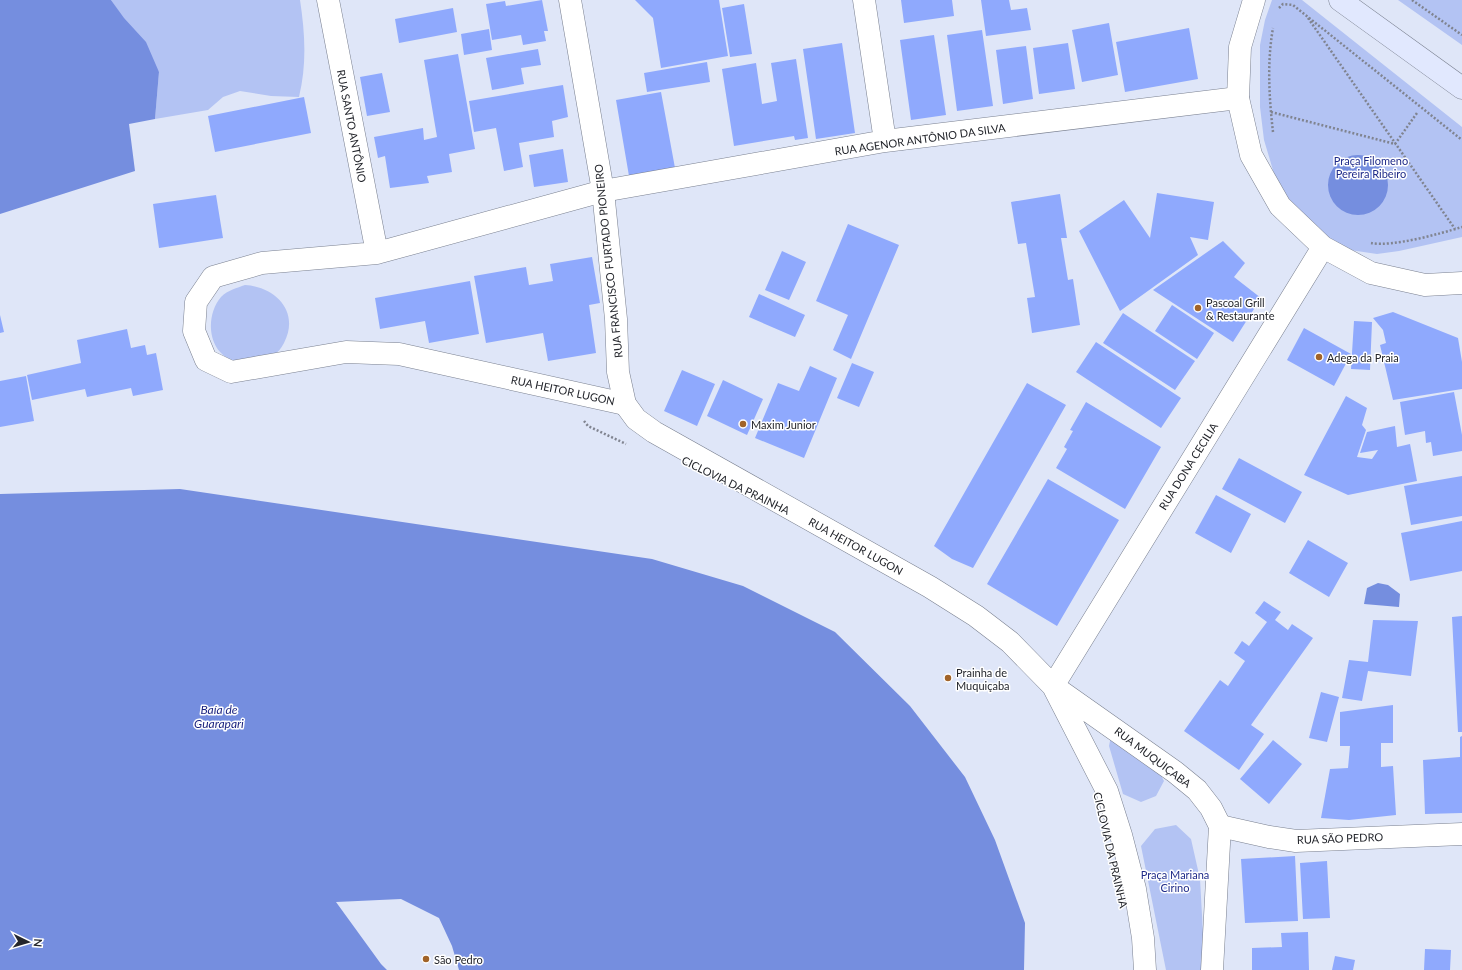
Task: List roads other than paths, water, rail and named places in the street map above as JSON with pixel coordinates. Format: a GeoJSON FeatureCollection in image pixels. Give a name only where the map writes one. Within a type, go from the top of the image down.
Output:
{"type":"FeatureCollection","features":[{"type":"Feature","properties":{"kind":"main road"},"geometry":{"type":"LineString","coordinates":[[1340,0],[1462,88]]}},
{"type":"Feature","properties":{"kind":"street","name":"RUA SANTO ANTÔNIO"},"geometry":{"type":"LineString","coordinates":[[328,0],[377,253]]}},
{"type":"Feature","properties":{"kind":"street","name":"RUA FRANCISCO FURTADO PIONEIRO"},"geometry":{"type":"LineString","coordinates":[[570,0],[603,191],[616,319],[618,372],[625,404]]}},
{"type":"Feature","properties":{"kind":"street"},"geometry":{"type":"LineString","coordinates":[[864,0],[885,141]]}},
{"type":"Feature","properties":{"kind":"street"},"geometry":{"type":"LineString","coordinates":[[1254,0],[1240,47],[1238,98],[1252,155],[1280,206],[1323,247],[1371,273],[1425,285],[1462,283]]}},
{"type":"Feature","properties":{"kind":"street","name":"RUA AGENOR ANTÔNIO DA SILVA"},"geometry":{"type":"LineString","coordinates":[[603,191],[885,141],[1238,98]]}},
{"type":"Feature","properties":{"kind":"street","name":"RUA HEITOR LUGON"},"geometry":{"type":"LineString","coordinates":[[603,191],[377,253],[262,263],[213,277],[196,302],[194,331],[206,360],[231,372],[346,352],[399,354],[625,404],[636,419],[654,432],[923,583],[976,616],[1010,642],[1053,686],[1107,791],[1135,889],[1145,970]]}},
{"type":"Feature","properties":{"kind":"street","name":"RUA DONA CECILIA"},"geometry":{"type":"LineString","coordinates":[[1053,686],[1323,247]]}},
{"type":"Feature","properties":{"kind":"street","name":"RUA MUQUIÇABA"},"geometry":{"type":"LineString","coordinates":[[1053,686],[1176,772],[1197,790],[1211,808],[1220,826],[1212,970]]}},
{"type":"Feature","properties":{"kind":"street","name":"RUA SÃO PEDRO"},"geometry":{"type":"LineString","coordinates":[[1220,826],[1269,838],[1296,841],[1462,834]]}},
{"type":"Feature","properties":{"kind":"water"},"geometry":{"type":"Polygon","coordinates":[[[0,0],[111,0],[124,18],[146,42],[159,72],[155,119],[129,124],[135,171],[0,214],[0,0]]]}},
{"type":"Feature","properties":{"kind":"water"},"geometry":{"type":"Polygon","coordinates":[[[1358,155],[1375,160],[1383,168],[1388,185],[1383,202],[1375,210],[1358,215],[1341,210],[1333,202],[1328,185],[1333,168],[1341,160],[1358,155]]]}},
{"type":"Feature","properties":{"kind":"water","name":"Baía de Guarapari"},"geometry":{"type":"Polygon","coordinates":[[[180,489],[652,559],[743,586],[835,632],[910,706],[965,777],[995,840],[1025,923],[1024,970],[459,970],[452,946],[439,918],[401,899],[336,902],[387,970],[0,970],[0,494],[180,489]]]}},
{"type":"Feature","properties":{"kind":"water"},"geometry":{"type":"Polygon","coordinates":[[[1378,583],[1388,585],[1400,594],[1399,607],[1364,604],[1367,588],[1378,583]]]}},
{"type":"Feature","properties":{"kind":"place","name":"Pascoal Grill & Restaurante"},"geometry":{"type":"Point","coordinates":[1198,308]}},
{"type":"Feature","properties":{"kind":"place","name":"Adega da Praia"},"geometry":{"type":"Point","coordinates":[1319,357]}},
{"type":"Feature","properties":{"kind":"place","name":"Maxim Junior"},"geometry":{"type":"Point","coordinates":[743,424]}},
{"type":"Feature","properties":{"kind":"place","name":"Prainha de Muquiçaba"},"geometry":{"type":"Point","coordinates":[948,678]}},
{"type":"Feature","properties":{"kind":"place","name":"São Pedro"},"geometry":{"type":"Point","coordinates":[426,959]}},
{"type":"Feature","properties":{"kind":"park label","name":"Praça Filomeno Pereira Ribeiro"},"geometry":{"type":"Point","coordinates":[1371,166]}},
{"type":"Feature","properties":{"kind":"park label","name":"Praça Mariana Cirino"},"geometry":{"type":"Point","coordinates":[1175,880]}}]}
